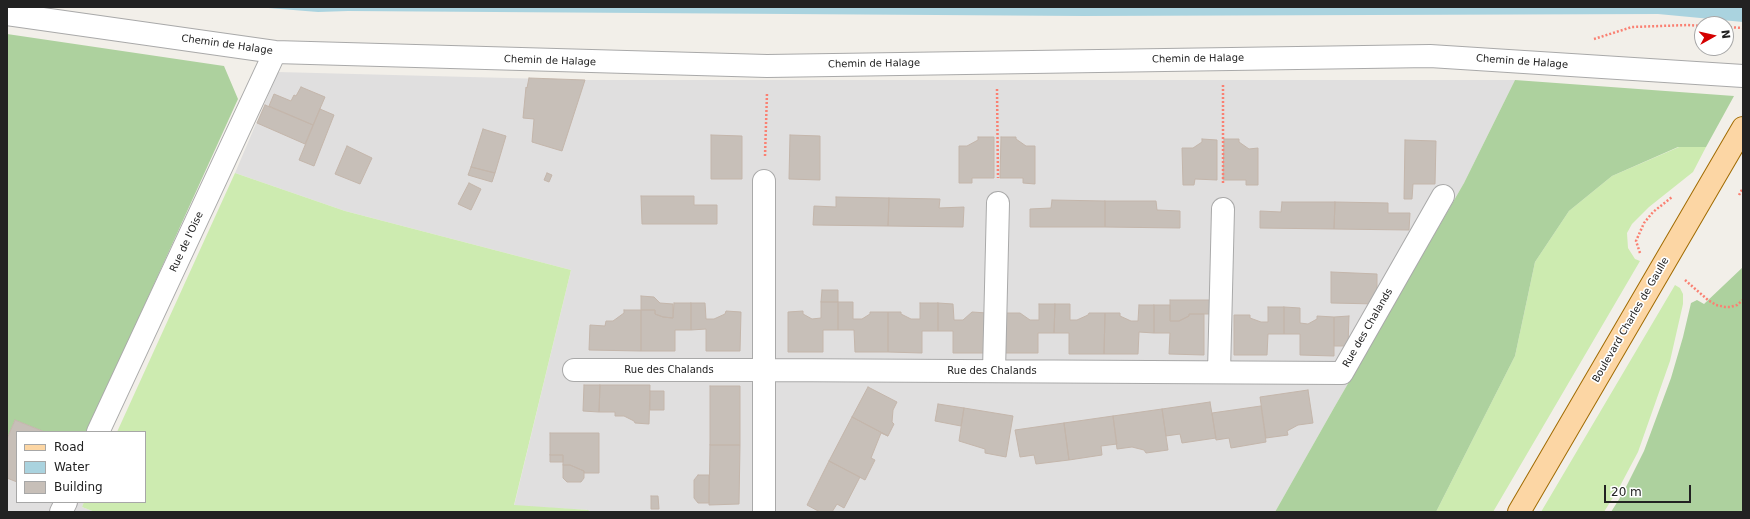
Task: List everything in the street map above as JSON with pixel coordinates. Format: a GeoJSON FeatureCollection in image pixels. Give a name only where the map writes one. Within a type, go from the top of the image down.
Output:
{"type":"FeatureCollection","features":[{"type":"Feature","properties":{"kind":"main road","name":"Boulevard Charles de Gaulle"},"geometry":{"type":"LineString","coordinates":[[1519,512],[1740,134]]}},
{"type":"Feature","properties":{"kind":"street","name":"Chemin de Halage"},"geometry":{"type":"LineString","coordinates":[[7,14],[275,52],[767,66],[1430,56],[1743,76]]}},
{"type":"Feature","properties":{"kind":"street","name":"Rue de l'Oise"},"geometry":{"type":"LineString","coordinates":[[98,431],[275,52]]}},
{"type":"Feature","properties":{"kind":"street"},"geometry":{"type":"LineString","coordinates":[[764,181],[764,512]]}},
{"type":"Feature","properties":{"kind":"street","name":"Rue des Chalands"},"geometry":{"type":"LineString","coordinates":[[574,370],[1342,373],[1443,196]]}},
{"type":"Feature","properties":{"kind":"street"},"geometry":{"type":"LineString","coordinates":[[994,371],[998,203]]}},
{"type":"Feature","properties":{"kind":"street"},"geometry":{"type":"LineString","coordinates":[[1219,372],[1223,209]]}},
{"type":"Feature","properties":{"kind":"street"},"geometry":{"type":"LineString","coordinates":[[61,512],[66,503]]}},
{"type":"Feature","properties":{"kind":"path"},"geometry":{"type":"LineString","coordinates":[[1587,41],[1632,27],[1694,25]]}},
{"type":"Feature","properties":{"kind":"path"},"geometry":{"type":"LineString","coordinates":[[1223,59],[1223,209]]}},
{"type":"Feature","properties":{"kind":"path"},"geometry":{"type":"LineString","coordinates":[[997,62],[998,203]]}},
{"type":"Feature","properties":{"kind":"path"},"geometry":{"type":"LineString","coordinates":[[764,181],[767,66]]}},
{"type":"Feature","properties":{"kind":"path"},"geometry":{"type":"LineString","coordinates":[[1739,195],[1743,188]]}},
{"type":"Feature","properties":{"kind":"path"},"geometry":{"type":"LineString","coordinates":[[1689,283],[1716,305],[1730,307],[1737,305],[1743,300]]}},
{"type":"Feature","properties":{"kind":"shaded area"},"geometry":{"type":"Polygon","coordinates":[[[278,72],[585,80],[1515,80],[1464,183],[1275,512],[588,512],[589,510],[514,506],[571,270],[345,211],[235,173],[278,72]]]}},
{"type":"Feature","properties":{"kind":"shaded area"},"geometry":{"type":"Polygon","coordinates":[[[15,420],[42,431],[16,431],[16,503],[84,503],[82,507],[95,512],[7,512],[7,439],[15,420]]]}},
{"type":"Feature","properties":{"kind":"green space"},"geometry":{"type":"Polygon","coordinates":[[[7,34],[224,66],[238,99],[87,431],[42,431],[15,420],[7,439],[7,34]]]}},
{"type":"Feature","properties":{"kind":"green space"},"geometry":{"type":"Polygon","coordinates":[[[1515,80],[1734,96],[1706,147],[1678,147],[1612,176],[1569,211],[1535,262],[1515,356],[1436,512],[1275,512],[1464,183],[1515,80]]]}},
{"type":"Feature","properties":{"kind":"green space"},"geometry":{"type":"Polygon","coordinates":[[[1679,147],[1706,147],[1693,172],[1649,207],[1632,224],[1627,233],[1628,248],[1635,259],[1640,261],[1493,512],[1436,512],[1515,356],[1535,262],[1569,211],[1612,176],[1679,147]]]}},
{"type":"Feature","properties":{"kind":"green space"},"geometry":{"type":"Polygon","coordinates":[[[235,173],[345,211],[571,270],[514,505],[589,510],[588,512],[95,512],[82,507],[84,503],[146,503],[146,431],[117,431],[235,173]]]}},
{"type":"Feature","properties":{"kind":"green space"},"geometry":{"type":"Polygon","coordinates":[[[1743,267],[1743,512],[1611,512],[1623,493],[1644,451],[1671,378],[1691,303],[1697,300],[1704,304],[1743,267]]]}},
{"type":"Feature","properties":{"kind":"green space"},"geometry":{"type":"Polygon","coordinates":[[[1675,285],[1680,288],[1683,294],[1683,304],[1670,361],[1638,452],[1620,486],[1604,512],[1541,512],[1675,285]]]}},
{"type":"Feature","properties":{"kind":"water"},"geometry":{"type":"Polygon","coordinates":[[[256,7],[1743,7],[1743,22],[1734,21],[1734,16],[1694,16],[1694,17],[1658,14],[1083,16],[318,12],[256,7]]]}},
{"type":"Feature","properties":{"kind":"building"},"geometry":{"type":"Polygon","coordinates":[[[529,78],[585,80],[562,151],[532,142],[534,119],[523,118],[526,87],[527,88],[529,78]]]}},
{"type":"Feature","properties":{"kind":"building"},"geometry":{"type":"Polygon","coordinates":[[[301,87],[325,97],[313,125],[269,106],[274,94],[291,101],[301,87]]]}},
{"type":"Feature","properties":{"kind":"building"},"geometry":{"type":"Polygon","coordinates":[[[265,105],[313,125],[305,144],[257,123],[265,105]]]}},
{"type":"Feature","properties":{"kind":"building"},"geometry":{"type":"Polygon","coordinates":[[[320,109],[334,115],[314,166],[299,160],[320,109]]]}},
{"type":"Feature","properties":{"kind":"building"},"geometry":{"type":"Polygon","coordinates":[[[483,129],[506,136],[495,173],[471,167],[483,129]]]}},
{"type":"Feature","properties":{"kind":"building"},"geometry":{"type":"Polygon","coordinates":[[[711,135],[742,136],[742,179],[711,179],[711,135]]]}},
{"type":"Feature","properties":{"kind":"building"},"geometry":{"type":"Polygon","coordinates":[[[790,135],[820,136],[820,180],[789,179],[790,135]]]}},
{"type":"Feature","properties":{"kind":"building"},"geometry":{"type":"Polygon","coordinates":[[[978,137],[994,137],[994,178],[972,178],[972,183],[959,183],[959,146],[967,146],[978,140],[978,137]]]}},
{"type":"Feature","properties":{"kind":"building"},"geometry":{"type":"Polygon","coordinates":[[[1001,137],[1016,137],[1016,139],[1026,146],[1035,146],[1035,184],[1023,183],[1023,178],[1000,178],[1001,137]]]}},
{"type":"Feature","properties":{"kind":"building"},"geometry":{"type":"Polygon","coordinates":[[[1202,139],[1217,140],[1217,180],[1195,179],[1194,185],[1183,185],[1182,148],[1193,148],[1202,142],[1202,139]]]}},
{"type":"Feature","properties":{"kind":"building"},"geometry":{"type":"Polygon","coordinates":[[[1224,139],[1239,139],[1239,142],[1249,149],[1258,148],[1258,185],[1246,185],[1246,180],[1223,180],[1224,139]]]}},
{"type":"Feature","properties":{"kind":"building"},"geometry":{"type":"Polygon","coordinates":[[[1405,140],[1436,141],[1435,184],[1413,184],[1412,199],[1404,199],[1405,140]]]}},
{"type":"Feature","properties":{"kind":"building"},"geometry":{"type":"Polygon","coordinates":[[[347,146],[372,158],[360,184],[335,174],[347,146]]]}},
{"type":"Feature","properties":{"kind":"building"},"geometry":{"type":"Polygon","coordinates":[[[471,167],[495,173],[492,182],[468,175],[471,167]]]}},
{"type":"Feature","properties":{"kind":"building"},"geometry":{"type":"Polygon","coordinates":[[[547,173],[552,175],[549,182],[544,180],[547,173]]]}},
{"type":"Feature","properties":{"kind":"building"},"geometry":{"type":"Polygon","coordinates":[[[469,183],[481,189],[471,210],[458,204],[469,183]]]}},
{"type":"Feature","properties":{"kind":"building"},"geometry":{"type":"Polygon","coordinates":[[[641,196],[694,196],[694,205],[717,205],[717,224],[642,224],[641,196]]]}},
{"type":"Feature","properties":{"kind":"building"},"geometry":{"type":"Polygon","coordinates":[[[836,197],[889,198],[888,226],[813,225],[814,206],[836,207],[836,197]]]}},
{"type":"Feature","properties":{"kind":"building"},"geometry":{"type":"Polygon","coordinates":[[[889,198],[940,199],[939,208],[964,207],[963,227],[888,226],[889,198]]]}},
{"type":"Feature","properties":{"kind":"building"},"geometry":{"type":"Polygon","coordinates":[[[1052,200],[1105,201],[1105,227],[1030,227],[1030,209],[1051,208],[1052,200]]]}},
{"type":"Feature","properties":{"kind":"building"},"geometry":{"type":"Polygon","coordinates":[[[1105,201],[1156,201],[1157,210],[1180,211],[1180,228],[1105,227],[1105,201]]]}},
{"type":"Feature","properties":{"kind":"building"},"geometry":{"type":"Polygon","coordinates":[[[1282,202],[1335,202],[1334,229],[1260,228],[1260,211],[1281,212],[1282,202]]]}},
{"type":"Feature","properties":{"kind":"building"},"geometry":{"type":"Polygon","coordinates":[[[1335,202],[1388,203],[1388,213],[1410,213],[1409,230],[1334,229],[1335,202]]]}},
{"type":"Feature","properties":{"kind":"building"},"geometry":{"type":"Polygon","coordinates":[[[1331,272],[1377,274],[1377,304],[1331,303],[1331,272]]]}},
{"type":"Feature","properties":{"kind":"building"},"geometry":{"type":"Polygon","coordinates":[[[822,290],[838,290],[838,302],[821,302],[822,290]]]}},
{"type":"Feature","properties":{"kind":"building"},"geometry":{"type":"Polygon","coordinates":[[[641,296],[654,297],[660,303],[673,304],[673,318],[655,314],[655,310],[641,310],[641,296]]]}},
{"type":"Feature","properties":{"kind":"building"},"geometry":{"type":"Polygon","coordinates":[[[1170,300],[1211,300],[1211,314],[1189,314],[1189,316],[1179,321],[1170,321],[1170,300]]]}},
{"type":"Feature","properties":{"kind":"building"},"geometry":{"type":"Polygon","coordinates":[[[821,302],[838,302],[838,330],[823,330],[823,352],[788,352],[788,312],[803,311],[803,314],[812,319],[821,318],[821,302]]]}},
{"type":"Feature","properties":{"kind":"building"},"geometry":{"type":"Polygon","coordinates":[[[838,302],[853,302],[853,319],[862,319],[870,314],[870,312],[888,312],[888,352],[855,352],[854,330],[838,330],[838,302]]]}},
{"type":"Feature","properties":{"kind":"building"},"geometry":{"type":"Polygon","coordinates":[[[674,303],[691,303],[691,330],[675,330],[675,351],[641,351],[641,310],[655,310],[655,314],[673,318],[674,303]]]}},
{"type":"Feature","properties":{"kind":"building"},"geometry":{"type":"Polygon","coordinates":[[[691,303],[705,303],[706,319],[714,319],[725,314],[726,311],[741,312],[740,351],[706,351],[706,329],[691,330],[691,303]]]}},
{"type":"Feature","properties":{"kind":"building"},"geometry":{"type":"Polygon","coordinates":[[[920,303],[938,303],[938,331],[922,331],[922,353],[888,352],[888,312],[901,312],[901,314],[911,319],[920,319],[920,303]]]}},
{"type":"Feature","properties":{"kind":"building"},"geometry":{"type":"Polygon","coordinates":[[[938,303],[953,304],[954,320],[963,320],[972,312],[987,313],[987,353],[953,353],[953,331],[938,331],[938,303]]]}},
{"type":"Feature","properties":{"kind":"building"},"geometry":{"type":"Polygon","coordinates":[[[1039,304],[1055,304],[1054,333],[1038,333],[1038,353],[1005,353],[1005,313],[1020,313],[1030,320],[1039,320],[1039,304]]]}},
{"type":"Feature","properties":{"kind":"building"},"geometry":{"type":"Polygon","coordinates":[[[1055,304],[1070,304],[1070,320],[1077,320],[1088,315],[1089,313],[1105,313],[1104,354],[1069,354],[1069,333],[1054,333],[1055,304]]]}},
{"type":"Feature","properties":{"kind":"building"},"geometry":{"type":"Polygon","coordinates":[[[1139,305],[1154,305],[1154,333],[1139,332],[1138,354],[1104,354],[1105,313],[1120,313],[1120,316],[1131,321],[1138,321],[1139,305]]]}},
{"type":"Feature","properties":{"kind":"building"},"geometry":{"type":"Polygon","coordinates":[[[1154,305],[1170,305],[1170,321],[1179,321],[1189,316],[1189,314],[1204,314],[1204,355],[1169,354],[1170,333],[1154,333],[1154,305]]]}},
{"type":"Feature","properties":{"kind":"building"},"geometry":{"type":"Polygon","coordinates":[[[1268,307],[1284,307],[1284,334],[1268,334],[1267,355],[1234,355],[1234,315],[1250,315],[1250,318],[1261,322],[1268,322],[1268,307]]]}},
{"type":"Feature","properties":{"kind":"building"},"geometry":{"type":"Polygon","coordinates":[[[1284,307],[1300,308],[1300,323],[1308,324],[1317,319],[1317,316],[1334,317],[1334,356],[1300,355],[1300,334],[1284,334],[1284,307]]]}},
{"type":"Feature","properties":{"kind":"building"},"geometry":{"type":"Polygon","coordinates":[[[624,310],[641,310],[641,351],[589,350],[590,325],[605,326],[606,321],[613,321],[624,313],[624,310]]]}},
{"type":"Feature","properties":{"kind":"building"},"geometry":{"type":"Polygon","coordinates":[[[1349,316],[1348,346],[1334,346],[1334,317],[1349,316]]]}},
{"type":"Feature","properties":{"kind":"building"},"geometry":{"type":"Polygon","coordinates":[[[584,385],[600,385],[599,412],[583,411],[584,385]]]}},
{"type":"Feature","properties":{"kind":"building"},"geometry":{"type":"Polygon","coordinates":[[[600,385],[650,385],[649,424],[635,423],[624,416],[615,416],[615,412],[599,412],[600,385]]]}},
{"type":"Feature","properties":{"kind":"building"},"geometry":{"type":"Polygon","coordinates":[[[710,386],[740,386],[740,445],[710,445],[710,386]]]}},
{"type":"Feature","properties":{"kind":"building"},"geometry":{"type":"Polygon","coordinates":[[[868,387],[897,402],[893,410],[892,422],[894,424],[888,436],[852,417],[868,387]]]}},
{"type":"Feature","properties":{"kind":"building"},"geometry":{"type":"Polygon","coordinates":[[[1308,390],[1313,423],[1298,425],[1287,431],[1288,435],[1266,438],[1260,397],[1308,390]]]}},
{"type":"Feature","properties":{"kind":"building"},"geometry":{"type":"Polygon","coordinates":[[[650,391],[664,391],[664,410],[650,410],[650,391]]]}},
{"type":"Feature","properties":{"kind":"building"},"geometry":{"type":"Polygon","coordinates":[[[1210,402],[1216,438],[1182,443],[1180,434],[1166,436],[1162,409],[1210,402]]]}},
{"type":"Feature","properties":{"kind":"building"},"geometry":{"type":"Polygon","coordinates":[[[938,404],[964,408],[961,426],[935,421],[938,404]]]}},
{"type":"Feature","properties":{"kind":"building"},"geometry":{"type":"Polygon","coordinates":[[[1261,406],[1266,442],[1231,448],[1229,438],[1216,440],[1212,413],[1261,406]]]}},
{"type":"Feature","properties":{"kind":"building"},"geometry":{"type":"Polygon","coordinates":[[[964,408],[1013,416],[1006,457],[985,453],[985,449],[959,441],[964,408]]]}},
{"type":"Feature","properties":{"kind":"building"},"geometry":{"type":"Polygon","coordinates":[[[1162,409],[1168,450],[1146,453],[1144,450],[1132,447],[1117,449],[1113,416],[1162,409]]]}},
{"type":"Feature","properties":{"kind":"building"},"geometry":{"type":"Polygon","coordinates":[[[1113,416],[1117,444],[1101,446],[1102,455],[1069,460],[1064,423],[1113,416]]]}},
{"type":"Feature","properties":{"kind":"building"},"geometry":{"type":"Polygon","coordinates":[[[852,417],[888,436],[881,433],[871,458],[875,460],[865,480],[829,461],[852,417]]]}},
{"type":"Feature","properties":{"kind":"building"},"geometry":{"type":"Polygon","coordinates":[[[15,420],[42,431],[16,431],[16,482],[7,478],[7,439],[15,420]]]}},
{"type":"Feature","properties":{"kind":"building"},"geometry":{"type":"Polygon","coordinates":[[[1064,423],[1069,460],[1036,464],[1034,455],[1020,457],[1015,430],[1064,423]]]}},
{"type":"Feature","properties":{"kind":"building"},"geometry":{"type":"Polygon","coordinates":[[[550,433],[599,433],[599,473],[584,473],[584,471],[570,465],[563,465],[563,455],[550,455],[550,433]]]}},
{"type":"Feature","properties":{"kind":"building"},"geometry":{"type":"Polygon","coordinates":[[[710,445],[740,445],[739,504],[709,505],[710,445]]]}},
{"type":"Feature","properties":{"kind":"building"},"geometry":{"type":"Polygon","coordinates":[[[550,455],[563,455],[563,462],[550,462],[550,455]]]}},
{"type":"Feature","properties":{"kind":"building"},"geometry":{"type":"Polygon","coordinates":[[[829,461],[860,477],[844,508],[837,504],[832,512],[820,512],[807,505],[829,461]]]}},
{"type":"Feature","properties":{"kind":"building"},"geometry":{"type":"Polygon","coordinates":[[[563,465],[570,465],[584,471],[584,478],[581,482],[567,482],[563,478],[563,465]]]}},
{"type":"Feature","properties":{"kind":"building"},"geometry":{"type":"Polygon","coordinates":[[[698,475],[709,475],[709,503],[698,503],[694,498],[694,480],[698,475]]]}},
{"type":"Feature","properties":{"kind":"building"},"geometry":{"type":"Polygon","coordinates":[[[651,496],[658,496],[659,509],[651,509],[651,496]]]}}]}
